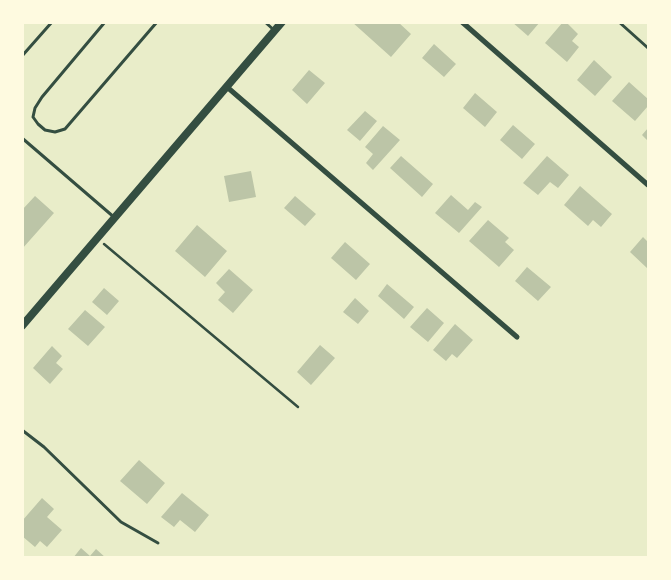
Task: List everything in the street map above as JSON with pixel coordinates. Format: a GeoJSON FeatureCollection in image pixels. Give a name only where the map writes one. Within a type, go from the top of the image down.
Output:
{"type":"FeatureCollection","features":[{"type":"Feature","properties":{"kind":"main road"},"geometry":{"type":"LineString","coordinates":[[22,326],[282,22]]}},
{"type":"Feature","properties":{"kind":"street"},"geometry":{"type":"LineString","coordinates":[[462,22],[648,185]]}},
{"type":"Feature","properties":{"kind":"street"},"geometry":{"type":"LineString","coordinates":[[228,87],[517,337]]}},
{"type":"Feature","properties":{"kind":"lane"},"geometry":{"type":"LineString","coordinates":[[22,56],[52,22]]}},
{"type":"Feature","properties":{"kind":"lane"},"geometry":{"type":"LineString","coordinates":[[105,22],[42,97],[35,108],[33,117],[45,130],[55,132],[65,129],[157,22]]}},
{"type":"Feature","properties":{"kind":"lane"},"geometry":{"type":"LineString","coordinates":[[265,22],[275,31]]}},
{"type":"Feature","properties":{"kind":"lane"},"geometry":{"type":"LineString","coordinates":[[619,22],[648,48]]}},
{"type":"Feature","properties":{"kind":"lane"},"geometry":{"type":"LineString","coordinates":[[22,138],[115,218]]}},
{"type":"Feature","properties":{"kind":"lane"},"geometry":{"type":"LineString","coordinates":[[22,430],[44,447],[121,522],[158,543]]}},
{"type":"Feature","properties":{"kind":"path"},"geometry":{"type":"LineString","coordinates":[[98,238],[298,407]]}},
{"type":"Feature","properties":{"kind":"building"},"geometry":{"type":"Polygon","coordinates":[[[352,22],[398,22],[411,34],[391,57],[352,22]]]}},
{"type":"Feature","properties":{"kind":"building"},"geometry":{"type":"Polygon","coordinates":[[[512,22],[540,22],[528,36],[512,22]]]}},
{"type":"Feature","properties":{"kind":"building"},"geometry":{"type":"Polygon","coordinates":[[[563,22],[566,22],[578,34],[572,41],[579,47],[567,62],[545,43],[563,22]]]}},
{"type":"Feature","properties":{"kind":"building"},"geometry":{"type":"Polygon","coordinates":[[[434,44],[456,64],[444,77],[422,58],[434,44]]]}},
{"type":"Feature","properties":{"kind":"building"},"geometry":{"type":"Polygon","coordinates":[[[594,60],[612,77],[595,96],[577,80],[594,60]]]}},
{"type":"Feature","properties":{"kind":"building"},"geometry":{"type":"Polygon","coordinates":[[[309,70],[325,83],[307,104],[292,90],[309,70]]]}},
{"type":"Feature","properties":{"kind":"building"},"geometry":{"type":"Polygon","coordinates":[[[629,82],[648,99],[648,106],[635,121],[612,101],[629,82]]]}},
{"type":"Feature","properties":{"kind":"building"},"geometry":{"type":"Polygon","coordinates":[[[475,93],[497,112],[485,127],[463,108],[475,93]]]}},
{"type":"Feature","properties":{"kind":"building"},"geometry":{"type":"Polygon","coordinates":[[[365,111],[377,121],[360,141],[347,130],[365,111]]]}},
{"type":"Feature","properties":{"kind":"building"},"geometry":{"type":"Polygon","coordinates":[[[513,125],[535,144],[522,159],[500,140],[513,125]]]}},
{"type":"Feature","properties":{"kind":"building"},"geometry":{"type":"Polygon","coordinates":[[[383,126],[400,140],[373,170],[366,163],[373,154],[365,147],[383,126]]]}},
{"type":"Feature","properties":{"kind":"building"},"geometry":{"type":"Polygon","coordinates":[[[648,128],[648,141],[642,135],[648,128]]]}},
{"type":"Feature","properties":{"kind":"building"},"geometry":{"type":"Polygon","coordinates":[[[401,156],[433,184],[422,197],[390,168],[401,156]]]}},
{"type":"Feature","properties":{"kind":"building"},"geometry":{"type":"Polygon","coordinates":[[[547,156],[569,175],[558,188],[550,182],[538,195],[523,183],[547,156]]]}},
{"type":"Feature","properties":{"kind":"building"},"geometry":{"type":"Polygon","coordinates":[[[251,171],[256,197],[229,202],[224,176],[251,171]]]}},
{"type":"Feature","properties":{"kind":"building"},"geometry":{"type":"Polygon","coordinates":[[[580,186],[612,214],[601,227],[593,220],[588,226],[564,205],[580,186]]]}},
{"type":"Feature","properties":{"kind":"building"},"geometry":{"type":"Polygon","coordinates":[[[451,195],[468,210],[475,202],[482,207],[459,233],[435,213],[451,195]]]}},
{"type":"Feature","properties":{"kind":"building"},"geometry":{"type":"Polygon","coordinates":[[[35,196],[54,213],[22,249],[22,210],[35,196]]]}},
{"type":"Feature","properties":{"kind":"building"},"geometry":{"type":"Polygon","coordinates":[[[295,196],[316,214],[305,226],[284,208],[295,196]]]}},
{"type":"Feature","properties":{"kind":"building"},"geometry":{"type":"Polygon","coordinates":[[[488,220],[509,238],[505,242],[514,250],[499,267],[469,241],[488,220]]]}},
{"type":"Feature","properties":{"kind":"building"},"geometry":{"type":"Polygon","coordinates":[[[197,225],[227,251],[205,277],[175,251],[197,225]]]}},
{"type":"Feature","properties":{"kind":"building"},"geometry":{"type":"Polygon","coordinates":[[[643,237],[648,242],[648,269],[630,252],[643,237]]]}},
{"type":"Feature","properties":{"kind":"building"},"geometry":{"type":"Polygon","coordinates":[[[345,242],[370,264],[356,280],[331,258],[345,242]]]}},
{"type":"Feature","properties":{"kind":"building"},"geometry":{"type":"Polygon","coordinates":[[[527,267],[551,287],[538,301],[515,281],[527,267]]]}},
{"type":"Feature","properties":{"kind":"building"},"geometry":{"type":"Polygon","coordinates":[[[229,269],[253,290],[233,313],[218,300],[225,292],[216,283],[229,269]]]}},
{"type":"Feature","properties":{"kind":"building"},"geometry":{"type":"Polygon","coordinates":[[[387,284],[414,307],[404,319],[378,296],[387,284]]]}},
{"type":"Feature","properties":{"kind":"building"},"geometry":{"type":"Polygon","coordinates":[[[104,288],[119,301],[107,315],[92,302],[104,288]]]}},
{"type":"Feature","properties":{"kind":"building"},"geometry":{"type":"Polygon","coordinates":[[[355,298],[369,311],[358,324],[343,312],[355,298]]]}},
{"type":"Feature","properties":{"kind":"building"},"geometry":{"type":"Polygon","coordinates":[[[427,308],[444,323],[428,342],[410,327],[427,308]]]}},
{"type":"Feature","properties":{"kind":"building"},"geometry":{"type":"Polygon","coordinates":[[[85,310],[105,327],[88,346],[68,329],[85,310]]]}},
{"type":"Feature","properties":{"kind":"building"},"geometry":{"type":"Polygon","coordinates":[[[455,324],[473,340],[457,358],[452,354],[446,361],[433,350],[455,324]]]}},
{"type":"Feature","properties":{"kind":"building"},"geometry":{"type":"Polygon","coordinates":[[[320,345],[335,358],[311,385],[297,372],[320,345]]]}},
{"type":"Feature","properties":{"kind":"building"},"geometry":{"type":"Polygon","coordinates":[[[52,346],[62,356],[56,363],[63,369],[50,384],[33,368],[52,346]]]}},
{"type":"Feature","properties":{"kind":"building"},"geometry":{"type":"Polygon","coordinates":[[[139,460],[165,483],[147,504],[120,481],[139,460]]]}},
{"type":"Feature","properties":{"kind":"building"},"geometry":{"type":"Polygon","coordinates":[[[182,493],[209,515],[195,532],[180,520],[174,527],[161,517],[182,493]]]}},
{"type":"Feature","properties":{"kind":"building"},"geometry":{"type":"Polygon","coordinates":[[[42,498],[54,509],[47,517],[62,530],[47,547],[40,541],[35,547],[22,536],[22,521],[42,498]]]}},
{"type":"Feature","properties":{"kind":"building"},"geometry":{"type":"Polygon","coordinates":[[[81,548],[90,556],[96,549],[106,558],[73,558],[81,548]]]}}]}
